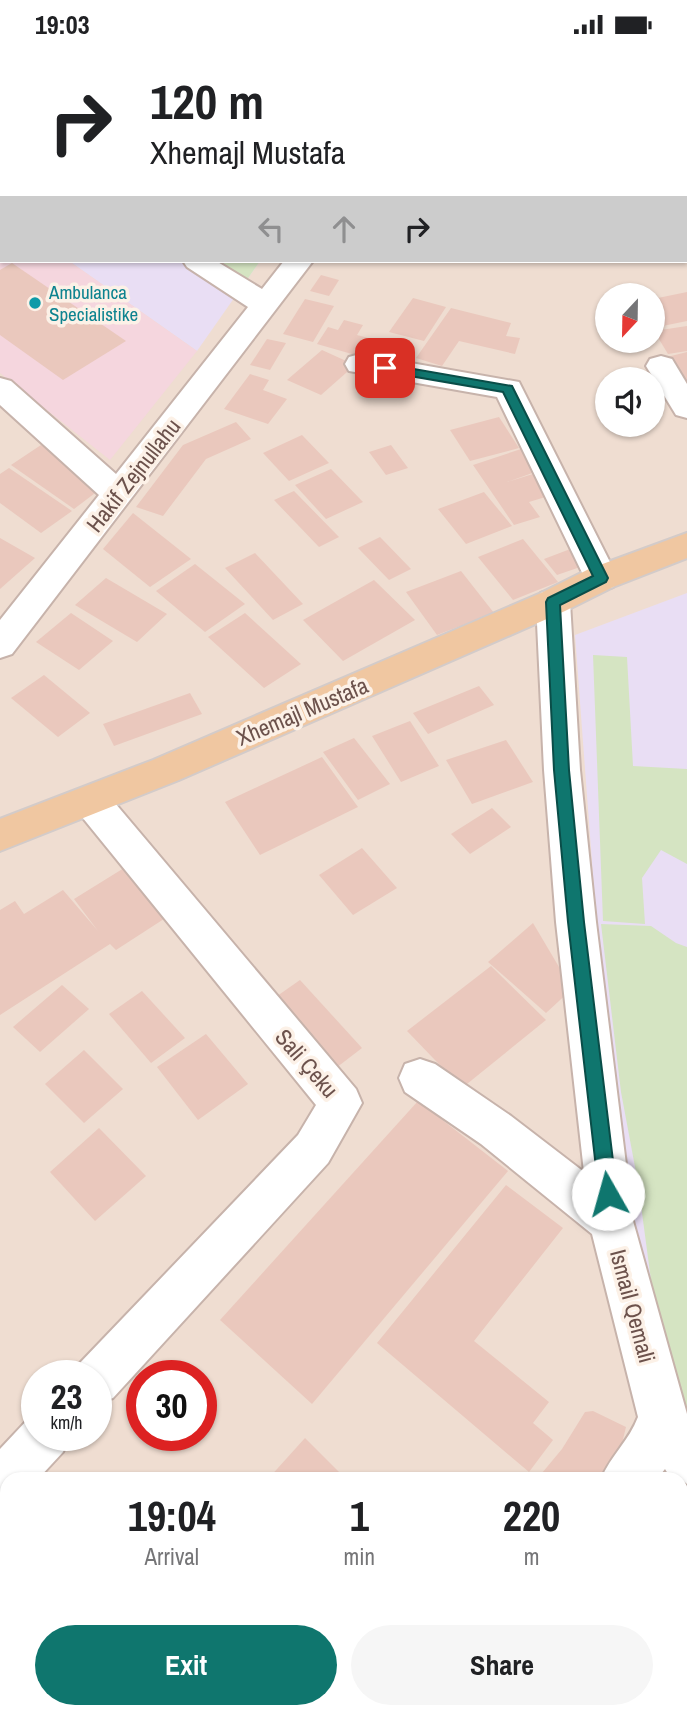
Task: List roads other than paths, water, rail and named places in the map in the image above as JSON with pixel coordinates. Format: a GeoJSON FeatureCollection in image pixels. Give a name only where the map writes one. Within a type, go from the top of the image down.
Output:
{"type":"FeatureCollection","features":[{"type":"Feature","properties":{"kind":"main road","name":"Xhemajl Mustafa"},"geometry":{"type":"LineString","coordinates":[[0,835],[91,801],[553,602],[601,578],[687,545]]}},
{"type":"Feature","properties":{"kind":"street"},"geometry":{"type":"LineString","coordinates":[[200,263],[266,305]]}},
{"type":"Feature","properties":{"kind":"street","name":"Hakif Zejnullahu"},"geometry":{"type":"LineString","coordinates":[[0,645],[298,263]]}},
{"type":"Feature","properties":{"kind":"street"},"geometry":{"type":"LineString","coordinates":[[360,364],[508,389],[601,578]]}},
{"type":"Feature","properties":{"kind":"street"},"geometry":{"type":"LineString","coordinates":[[661,366],[687,408]]}},
{"type":"Feature","properties":{"kind":"street"},"geometry":{"type":"LineString","coordinates":[[0,388],[119,495]]}},
{"type":"Feature","properties":{"kind":"street","name":"Ismail Qemali"},"geometry":{"type":"LineString","coordinates":[[553,602],[562,770],[571,867],[611,1221],[662,1417],[687,1460]]}},
{"type":"Feature","properties":{"kind":"street","name":"Sali Çeku"},"geometry":{"type":"LineString","coordinates":[[91,801],[341,1103],[313,1149],[112,1364]]}},
{"type":"Feature","properties":{"kind":"street"},"geometry":{"type":"LineString","coordinates":[[420,1078],[496,1130],[611,1221]]}},
{"type":"Feature","properties":{"kind":"street"},"geometry":{"type":"LineString","coordinates":[[631,1472],[650,1450],[662,1417]]}},
{"type":"Feature","properties":{"kind":"street"},"geometry":{"type":"LineString","coordinates":[[11,1472],[31,1451]]}},
{"type":"Feature","properties":{"kind":"place","name":"Ambulanca Specialistike"},"geometry":{"type":"Point","coordinates":[35,303]}}]}
